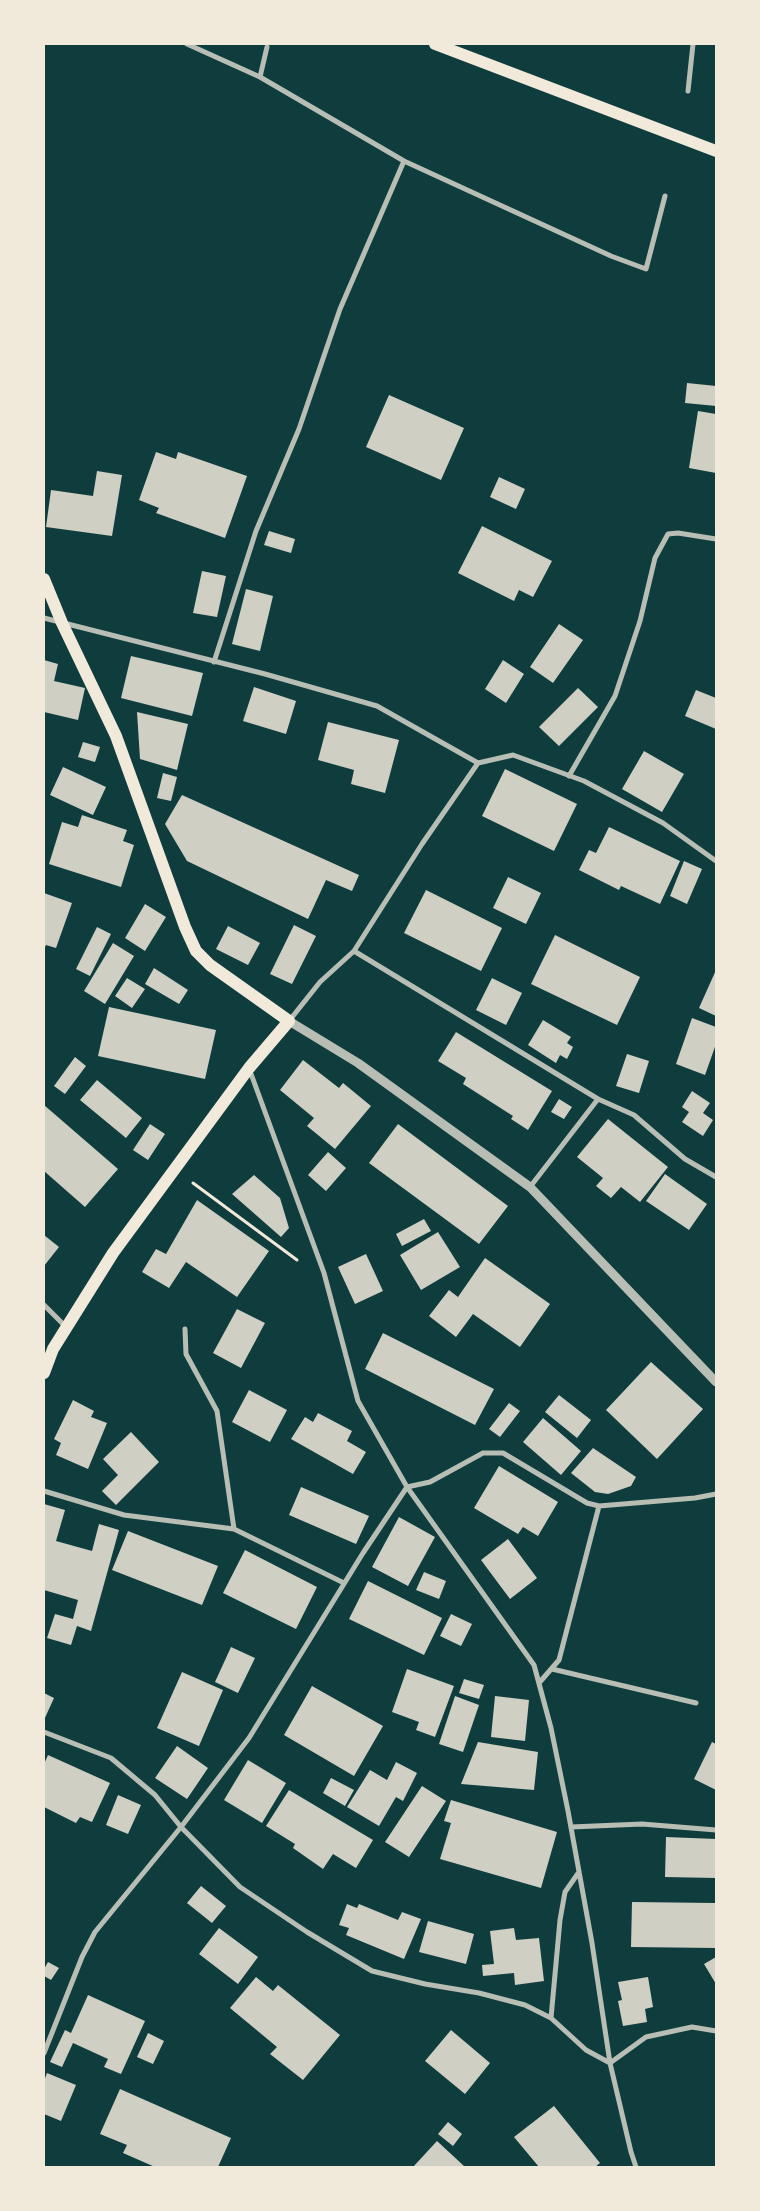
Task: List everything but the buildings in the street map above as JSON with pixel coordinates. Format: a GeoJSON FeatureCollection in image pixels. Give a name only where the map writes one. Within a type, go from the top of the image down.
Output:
{"type":"FeatureCollection","features":[{"type":"Feature","properties":{"kind":"main road"},"geometry":{"type":"LineString","coordinates":[[435,44],[716,151]]}},
{"type":"Feature","properties":{"kind":"main road"},"geometry":{"type":"LineString","coordinates":[[44,579],[62,623],[116,736],[185,927],[196,951],[210,965],[289,1021],[249,1068],[113,1253],[54,1349],[44,1373]]}},
{"type":"Feature","properties":{"kind":"street"},"geometry":{"type":"LineString","coordinates":[[187,44],[260,77],[404,161],[611,256],[646,269],[665,196]]}},
{"type":"Feature","properties":{"kind":"street"},"geometry":{"type":"LineString","coordinates":[[688,91],[693,44]]}},
{"type":"Feature","properties":{"kind":"street"},"geometry":{"type":"LineString","coordinates":[[260,77],[267,47]]}},
{"type":"Feature","properties":{"kind":"street"},"geometry":{"type":"LineString","coordinates":[[214,662],[256,531],[299,429],[340,309],[404,161]]}},
{"type":"Feature","properties":{"kind":"street"},"geometry":{"type":"LineString","coordinates":[[570,776],[615,696],[640,621],[655,558],[668,534],[678,533],[716,539]]}},
{"type":"Feature","properties":{"kind":"street"},"geometry":{"type":"LineString","coordinates":[[44,618],[265,674],[377,706],[478,763],[513,755],[584,781],[663,823],[716,861]]}},
{"type":"Feature","properties":{"kind":"street"},"geometry":{"type":"LineString","coordinates":[[478,763],[422,844],[354,951],[320,982],[289,1021],[358,1063],[530,1187],[716,1382]]}},
{"type":"Feature","properties":{"kind":"street"},"geometry":{"type":"LineString","coordinates":[[354,951],[598,1099],[634,1115],[685,1159],[716,1177]]}},
{"type":"Feature","properties":{"kind":"street"},"geometry":{"type":"LineString","coordinates":[[249,1068],[324,1273],[358,1401],[407,1487],[534,1665],[551,1728],[571,1827],[610,2063],[636,2167]]}},
{"type":"Feature","properties":{"kind":"street"},"geometry":{"type":"LineString","coordinates":[[530,1187],[598,1099]]}},
{"type":"Feature","properties":{"kind":"street"},"geometry":{"type":"LineString","coordinates":[[44,1305],[67,1327]]}},
{"type":"Feature","properties":{"kind":"street"},"geometry":{"type":"LineString","coordinates":[[185,1329],[186,1354],[217,1411],[234,1529]]}},
{"type":"Feature","properties":{"kind":"street"},"geometry":{"type":"LineString","coordinates":[[44,2053],[82,1957],[95,1932],[181,1827],[250,1738],[344,1583],[407,1487],[430,1482],[483,1453],[503,1453],[588,1503],[599,1506],[695,1498],[716,1494]]}},
{"type":"Feature","properties":{"kind":"street"},"geometry":{"type":"LineString","coordinates":[[44,1490],[124,1515],[234,1529],[344,1583]]}},
{"type":"Feature","properties":{"kind":"street"},"geometry":{"type":"LineString","coordinates":[[539,1683],[559,1660],[599,1506]]}},
{"type":"Feature","properties":{"kind":"street"},"geometry":{"type":"LineString","coordinates":[[552,1669],[696,1703]]}},
{"type":"Feature","properties":{"kind":"street"},"geometry":{"type":"LineString","coordinates":[[44,1732],[111,1758],[155,1795],[181,1827],[240,1887],[307,1932],[372,1971],[425,1984],[478,1993],[525,2005],[550,2018],[586,2050],[610,2063]]}},
{"type":"Feature","properties":{"kind":"street"},"geometry":{"type":"LineString","coordinates":[[571,1827],[642,1824],[716,1830]]}},
{"type":"Feature","properties":{"kind":"street"},"geometry":{"type":"LineString","coordinates":[[550,2018],[560,1920],[565,1892],[579,1872]]}},
{"type":"Feature","properties":{"kind":"street"},"geometry":{"type":"LineString","coordinates":[[610,2063],[646,2037],[692,2027],[716,2031]]}},
{"type":"Feature","properties":{"kind":"path"},"geometry":{"type":"LineString","coordinates":[[174,1170],[299,1261],[324,1273]]}}]}
